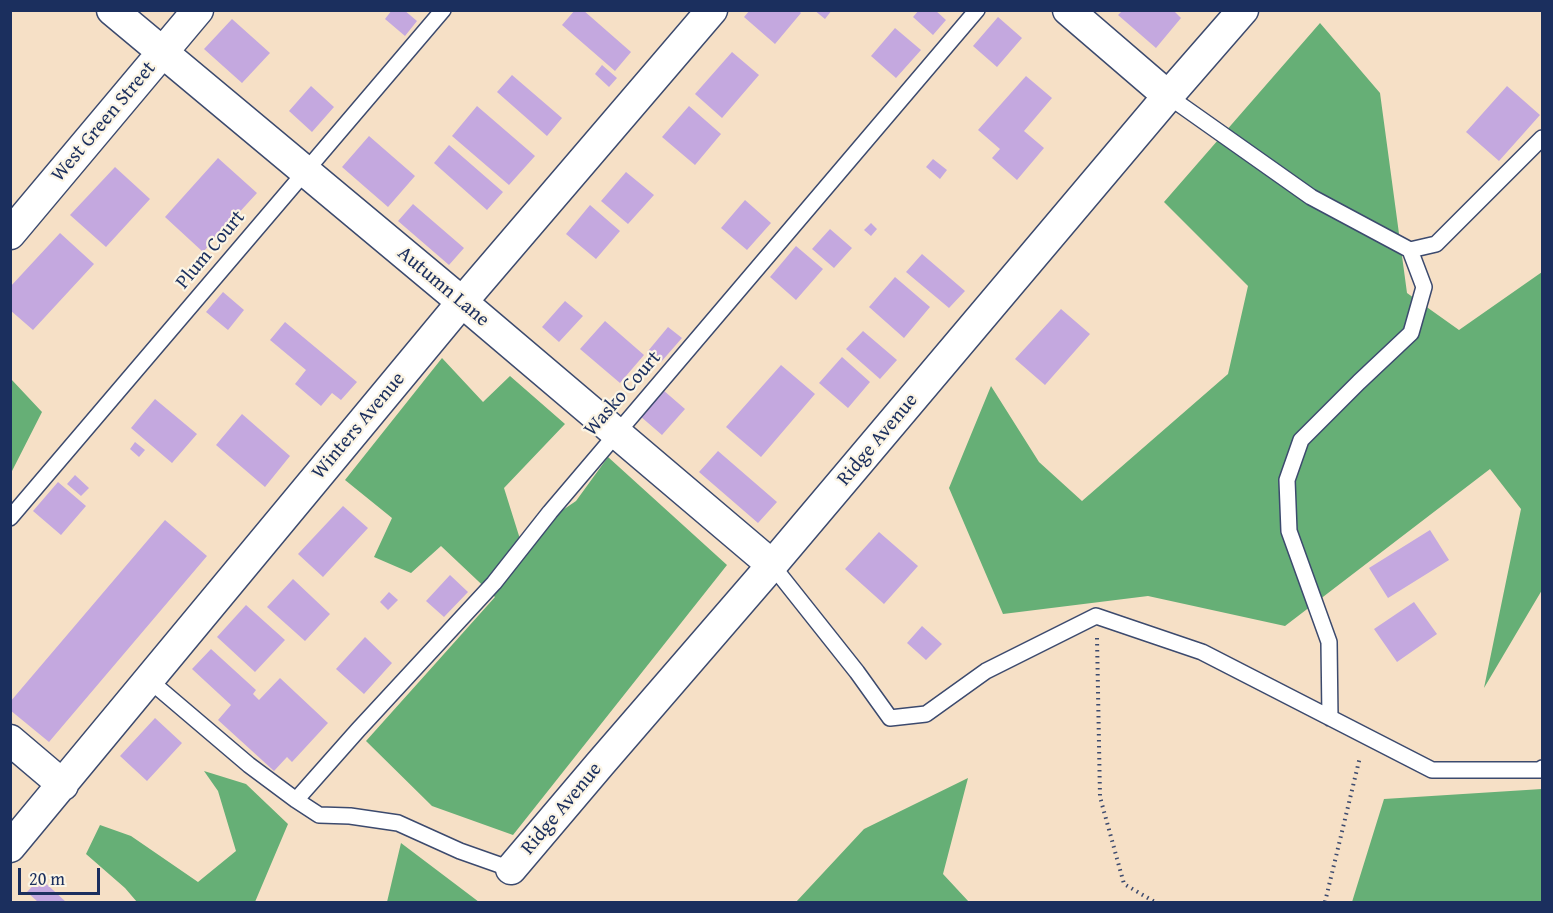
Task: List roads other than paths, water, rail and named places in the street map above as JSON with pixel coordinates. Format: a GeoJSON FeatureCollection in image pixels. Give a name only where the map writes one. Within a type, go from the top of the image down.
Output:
{"type":"FeatureCollection","features":[{"type":"Feature","properties":{"kind":"street","name":"Autumn Lane"},"geometry":{"type":"LineString","coordinates":[[111,10],[462,302],[772,565]]}},
{"type":"Feature","properties":{"kind":"street","name":"West Green Street"},"geometry":{"type":"LineString","coordinates":[[10,234],[198,10]]}},
{"type":"Feature","properties":{"kind":"street","name":"Winters Avenue"},"geometry":{"type":"LineString","coordinates":[[10,847],[462,302],[712,10]]}},
{"type":"Feature","properties":{"kind":"street"},"geometry":{"type":"LineString","coordinates":[[1068,10],[1168,96]]}},
{"type":"Feature","properties":{"kind":"street","name":"Ridge Avenue"},"geometry":{"type":"LineString","coordinates":[[511,869],[1243,10]]}},
{"type":"Feature","properties":{"kind":"street"},"geometry":{"type":"LineString","coordinates":[[10,740],[63,785]]}},
{"type":"Feature","properties":{"kind":"lane","name":"Plum Court"},"geometry":{"type":"LineString","coordinates":[[10,518],[443,10]]}},
{"type":"Feature","properties":{"kind":"lane","name":"Wasko Court"},"geometry":{"type":"LineString","coordinates":[[296,800],[494,583],[550,512],[977,10]]}},
{"type":"Feature","properties":{"kind":"lane"},"geometry":{"type":"LineString","coordinates":[[1168,96],[1311,197],[1410,250],[1424,287],[1411,333],[1301,440],[1287,480],[1289,531],[1329,642],[1330,718]]}},
{"type":"Feature","properties":{"kind":"lane"},"geometry":{"type":"LineString","coordinates":[[1410,250],[1436,244],[1542,138]]}},
{"type":"Feature","properties":{"kind":"lane"},"geometry":{"type":"LineString","coordinates":[[772,565],[857,672],[890,718],[926,714],[986,671],[1096,616],[1202,652],[1432,770],[1541,770],[1542,768]]}},
{"type":"Feature","properties":{"kind":"lane"},"geometry":{"type":"LineString","coordinates":[[149,680],[249,765],[319,815],[350,816],[398,823],[460,851],[511,869]]}}]}
